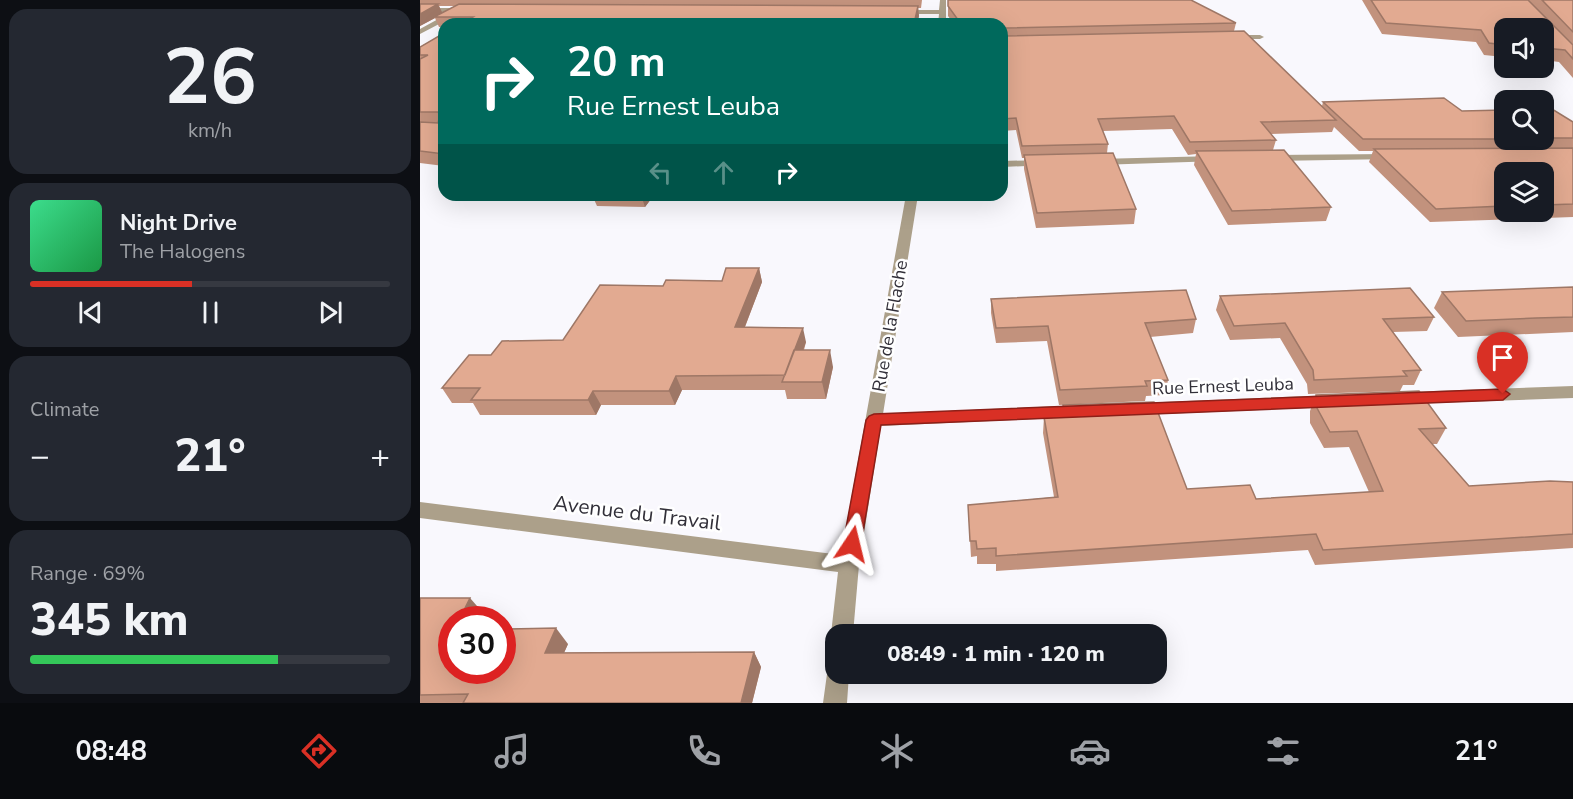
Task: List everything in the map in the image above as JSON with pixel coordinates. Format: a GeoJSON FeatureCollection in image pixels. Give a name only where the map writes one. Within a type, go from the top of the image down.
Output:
{"type":"FeatureCollection","features":[{"type":"Feature","properties":{"kind":"street"},"geometry":{"type":"LineString","coordinates":[[447,18],[479,0]]}},
{"type":"Feature","properties":{"kind":"street"},"geometry":{"type":"LineString","coordinates":[[942,18],[943,0]]}},
{"type":"Feature","properties":{"kind":"street"},"geometry":{"type":"LineString","coordinates":[[420,10],[481,10]]}},
{"type":"Feature","properties":{"kind":"street"},"geometry":{"type":"LineString","coordinates":[[895,12],[942,12]]}},
{"type":"Feature","properties":{"kind":"street"},"geometry":{"type":"LineString","coordinates":[[420,32],[438,23]]}},
{"type":"Feature","properties":{"kind":"street"},"geometry":{"type":"LineString","coordinates":[[1224,38],[1260,36]]}},
{"type":"Feature","properties":{"kind":"street"},"geometry":{"type":"LineString","coordinates":[[1259,159],[1402,157]]}},
{"type":"Feature","properties":{"kind":"street"},"geometry":{"type":"LineString","coordinates":[[1084,162],[1224,159]]}},
{"type":"Feature","properties":{"kind":"street"},"geometry":{"type":"LineString","coordinates":[[1008,164],[1060,163]]}},
{"type":"Feature","properties":{"kind":"street","name":"Rue de la Flache"},"geometry":{"type":"LineString","coordinates":[[843,624],[849,565],[911,201]]}},
{"type":"Feature","properties":{"kind":"street"},"geometry":{"type":"LineString","coordinates":[[1394,399],[1573,392]]}},
{"type":"Feature","properties":{"kind":"street","name":"Rue Ernest Leuba"},"geometry":{"type":"LineString","coordinates":[[1119,410],[1346,401]]}},
{"type":"Feature","properties":{"kind":"street"},"geometry":{"type":"LineString","coordinates":[[874,420],[1095,411]]}},
{"type":"Feature","properties":{"kind":"street","name":"Avenue du Travail"},"geometry":{"type":"LineString","coordinates":[[420,510],[849,565]]}},
{"type":"Feature","properties":{"kind":"street"},"geometry":{"type":"LineString","coordinates":[[835,703],[837,684]]}},
{"type":"Feature","properties":{"kind":"building"},"geometry":{"type":"Polygon","coordinates":[[[948,0],[1191,0],[1236,23],[1008,28],[1008,18],[957,18],[948,6],[948,0]]]}},
{"type":"Feature","properties":{"kind":"building"},"geometry":{"type":"Polygon","coordinates":[[[1371,0],[1528,0],[1546,18],[1494,18],[1494,44],[1489,43],[1481,30],[1386,23],[1371,0]]]}},
{"type":"Feature","properties":{"kind":"building"},"geometry":{"type":"Polygon","coordinates":[[[1542,0],[1573,0],[1573,32],[1542,0]]]}},
{"type":"Feature","properties":{"kind":"building"},"geometry":{"type":"Polygon","coordinates":[[[420,4],[438,4],[420,14],[420,4]]]}},
{"type":"Feature","properties":{"kind":"building"},"geometry":{"type":"Polygon","coordinates":[[[459,4],[918,6],[915,18],[434,17],[459,4]]]}},
{"type":"Feature","properties":{"kind":"building"},"geometry":{"type":"Polygon","coordinates":[[[1554,26],[1573,45],[1573,59],[1565,50],[1554,49],[1554,26]]]}},
{"type":"Feature","properties":{"kind":"building"},"geometry":{"type":"Polygon","coordinates":[[[1244,31],[1336,120],[1261,122],[1276,140],[1190,142],[1174,116],[1098,119],[1108,144],[1022,146],[1016,118],[1008,119],[1008,36],[1244,31]]]}},
{"type":"Feature","properties":{"kind":"building"},"geometry":{"type":"Polygon","coordinates":[[[438,36],[438,112],[420,112],[420,59],[428,55],[420,55],[420,47],[438,36]]]}},
{"type":"Feature","properties":{"kind":"building"},"geometry":{"type":"Polygon","coordinates":[[[1444,98],[1462,111],[1494,110],[1494,139],[1363,139],[1323,102],[1444,98]]]}},
{"type":"Feature","properties":{"kind":"building"},"geometry":{"type":"Polygon","coordinates":[[[1554,110],[1573,122],[1573,138],[1554,138],[1554,110]]]}},
{"type":"Feature","properties":{"kind":"building"},"geometry":{"type":"Polygon","coordinates":[[[420,122],[438,123],[438,153],[420,151],[420,122]]]}},
{"type":"Feature","properties":{"kind":"building"},"geometry":{"type":"Polygon","coordinates":[[[1554,148],[1573,148],[1573,204],[1554,205],[1554,162],[1494,162],[1494,206],[1436,209],[1374,149],[1554,150],[1554,148]]]}},
{"type":"Feature","properties":{"kind":"building"},"geometry":{"type":"Polygon","coordinates":[[[1284,150],[1331,207],[1232,211],[1196,151],[1284,150]]]}},
{"type":"Feature","properties":{"kind":"building"},"geometry":{"type":"Polygon","coordinates":[[[1113,153],[1136,209],[1037,213],[1024,155],[1113,153]]]}},
{"type":"Feature","properties":{"kind":"building"},"geometry":{"type":"Polygon","coordinates":[[[726,268],[759,268],[735,327],[803,328],[785,375],[676,376],[669,391],[593,391],[588,400],[471,400],[480,388],[442,388],[469,355],[491,355],[502,341],[563,340],[600,285],[663,286],[666,280],[722,281],[726,268]]]}},
{"type":"Feature","properties":{"kind":"building"},"geometry":{"type":"Polygon","coordinates":[[[1573,287],[1573,317],[1466,321],[1442,292],[1573,287]]]}},
{"type":"Feature","properties":{"kind":"building"},"geometry":{"type":"Polygon","coordinates":[[[1410,288],[1434,317],[1383,319],[1421,370],[1403,371],[1407,376],[1314,380],[1313,370],[1285,323],[1234,326],[1220,296],[1410,288]]]}},
{"type":"Feature","properties":{"kind":"building"},"geometry":{"type":"Polygon","coordinates":[[[1186,290],[1196,319],[1145,323],[1168,380],[1145,381],[1147,386],[1060,390],[1048,326],[996,328],[991,299],[1186,290]]]}},
{"type":"Feature","properties":{"kind":"building"},"geometry":{"type":"Polygon","coordinates":[[[794,350],[830,350],[822,382],[782,382],[794,350]]]}},
{"type":"Feature","properties":{"kind":"building"},"geometry":{"type":"Polygon","coordinates":[[[1419,391],[1446,428],[1419,429],[1469,486],[1550,481],[1573,482],[1573,534],[1323,550],[1316,534],[996,556],[996,548],[977,549],[976,541],[970,541],[968,505],[1058,497],[1044,417],[1065,416],[1063,405],[1154,402],[1187,489],[1250,485],[1256,499],[1383,491],[1357,431],[1330,432],[1317,408],[1316,395],[1419,391]]]}},
{"type":"Feature","properties":{"kind":"building"},"geometry":{"type":"Polygon","coordinates":[[[420,598],[470,598],[466,606],[438,606],[438,684],[516,684],[516,629],[556,628],[545,653],[754,652],[741,703],[463,703],[468,694],[420,695],[420,598]]]}},
{"type":"Feature","properties":{"kind":"route"},"geometry":{"type":"LineString","coordinates":[[852,544],[874,420],[1503,394]]}}]}
